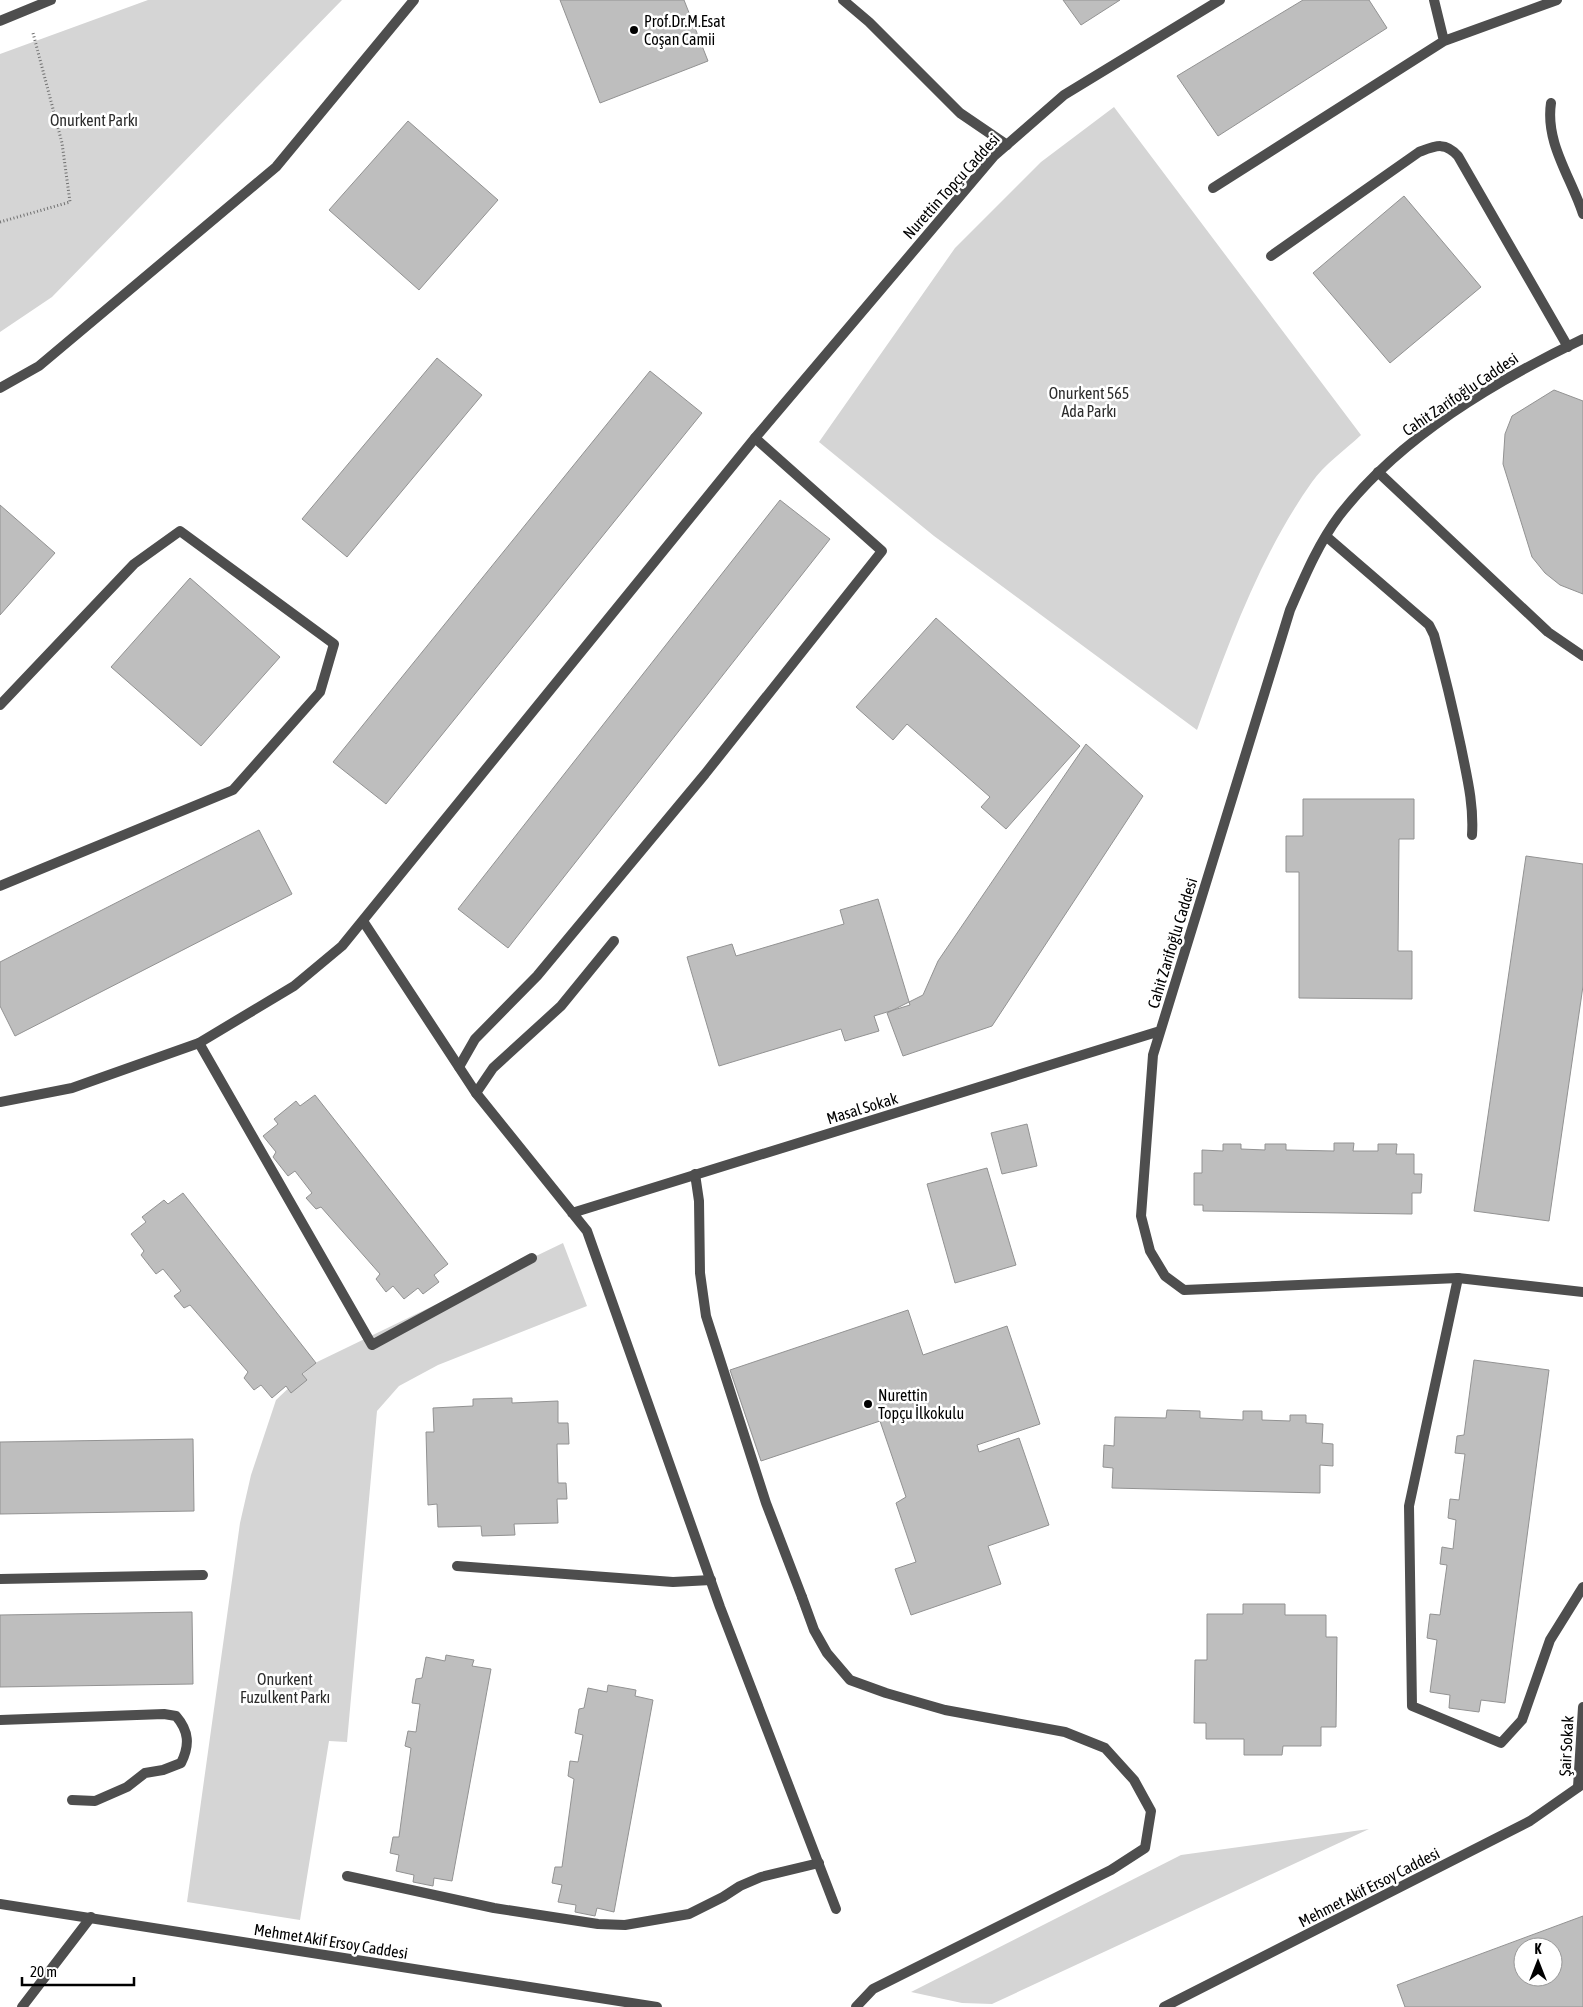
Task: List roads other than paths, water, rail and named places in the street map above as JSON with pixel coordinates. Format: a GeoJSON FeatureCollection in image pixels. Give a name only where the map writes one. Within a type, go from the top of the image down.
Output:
{"type":"FeatureCollection","features":[{"type":"Feature","properties":{"kind":"street"},"geometry":{"type":"LineString","coordinates":[[0,21],[51,0]]}},
{"type":"Feature","properties":{"kind":"street"},"geometry":{"type":"LineString","coordinates":[[0,388],[39,366],[276,167],[414,0]]}},
{"type":"Feature","properties":{"kind":"street"},"geometry":{"type":"LineString","coordinates":[[843,0],[882,35],[960,113],[1007,145]]}},
{"type":"Feature","properties":{"kind":"street","name":"Nurettin Topçu Caddesi"},"geometry":{"type":"LineString","coordinates":[[0,1102],[72,1088],[198,1042],[294,986],[342,946],[788,398],[994,156],[1064,95],[1220,0]]}},
{"type":"Feature","properties":{"kind":"street"},"geometry":{"type":"LineString","coordinates":[[1434,0],[1444,42]]}},
{"type":"Feature","properties":{"kind":"street"},"geometry":{"type":"LineString","coordinates":[[1213,188],[1444,42],[1557,0]]}},
{"type":"Feature","properties":{"kind":"street"},"geometry":{"type":"LineString","coordinates":[[1551,103],[1549,117],[1551,136],[1583,214]]}},
{"type":"Feature","properties":{"kind":"street"},"geometry":{"type":"LineString","coordinates":[[1271,256],[1419,152],[1438,145],[1446,146],[1458,156],[1568,347]]}},
{"type":"Feature","properties":{"kind":"street","name":"Cahit Zarifoğlu Caddesi"},"geometry":{"type":"LineString","coordinates":[[1583,340],[1522,369],[1422,434],[1378,472],[1339,517],[1312,562],[1290,610],[1153,1055],[1140,1216],[1150,1251],[1165,1276],[1184,1290],[1458,1278],[1583,1292]]}},
{"type":"Feature","properties":{"kind":"street"},"geometry":{"type":"LineString","coordinates":[[459,1067],[475,1039],[537,976],[712,767],[882,551],[755,438]]}},
{"type":"Feature","properties":{"kind":"street"},"geometry":{"type":"LineString","coordinates":[[1378,472],[1548,632],[1583,656]]}},
{"type":"Feature","properties":{"kind":"street"},"geometry":{"type":"LineString","coordinates":[[0,705],[134,564],[180,531],[334,644],[320,692],[232,790],[0,886]]}},
{"type":"Feature","properties":{"kind":"street"},"geometry":{"type":"LineString","coordinates":[[1327,537],[1429,626],[1434,635],[1451,700],[1468,779],[1474,814],[1472,835]]}},
{"type":"Feature","properties":{"kind":"street"},"geometry":{"type":"LineString","coordinates":[[363,921],[476,1092],[587,1231],[711,1580],[836,1909]]}},
{"type":"Feature","properties":{"kind":"street"},"geometry":{"type":"LineString","coordinates":[[476,1092],[493,1068],[561,1006],[614,941]]}},
{"type":"Feature","properties":{"kind":"street","name":"Masal Sokak"},"geometry":{"type":"LineString","coordinates":[[572,1213],[1160,1031]]}},
{"type":"Feature","properties":{"kind":"street"},"geometry":{"type":"LineString","coordinates":[[198,1042],[372,1344],[532,1258]]}},
{"type":"Feature","properties":{"kind":"street"},"geometry":{"type":"LineString","coordinates":[[695,1174],[699,1201],[700,1273],[706,1316],[766,1503],[814,1630],[827,1653],[850,1680],[886,1693],[945,1710],[1065,1732],[1105,1748],[1134,1780],[1152,1811],[1145,1848],[1111,1870],[873,1989],[856,2007]]}},
{"type":"Feature","properties":{"kind":"street"},"geometry":{"type":"LineString","coordinates":[[1458,1278],[1409,1506],[1412,1706],[1501,1743],[1522,1720],[1550,1640],[1583,1587]]}},
{"type":"Feature","properties":{"kind":"street"},"geometry":{"type":"LineString","coordinates":[[457,1566],[673,1582],[711,1580]]}},
{"type":"Feature","properties":{"kind":"street"},"geometry":{"type":"LineString","coordinates":[[0,1579],[203,1575]]}},
{"type":"Feature","properties":{"kind":"street","name":"Şair Sokak"},"geometry":{"type":"LineString","coordinates":[[1581,1785],[1583,1707]]}},
{"type":"Feature","properties":{"kind":"street"},"geometry":{"type":"LineString","coordinates":[[0,1720],[164,1714],[176,1716],[182,1723],[188,1743],[180,1763],[163,1770],[145,1773],[127,1787],[95,1801],[72,1800]]}},
{"type":"Feature","properties":{"kind":"street","name":"Mehmet Akif Ersoy Caddesi"},"geometry":{"type":"LineString","coordinates":[[1164,2007],[1530,1821],[1581,1785]]}},
{"type":"Feature","properties":{"kind":"street"},"geometry":{"type":"LineString","coordinates":[[347,1876],[494,1908],[598,1924],[625,1925],[689,1914],[740,1886],[761,1877],[819,1864]]}},
{"type":"Feature","properties":{"kind":"street","name":"Mehmet Akif Ersoy Caddesi"},"geometry":{"type":"LineString","coordinates":[[0,1904],[657,2007]]}},
{"type":"Feature","properties":{"kind":"street"},"geometry":{"type":"LineString","coordinates":[[22,2007],[91,1917]]}},
{"type":"Feature","properties":{"kind":"place","name":"Prof.Dr.M.Esat Coşan Camii"},"geometry":{"type":"Point","coordinates":[634,30]}},
{"type":"Feature","properties":{"kind":"place","name":"Nurettin Topçu İlkokulu"},"geometry":{"type":"Point","coordinates":[868,1404]}},
{"type":"Feature","properties":{"kind":"park label","name":"Onurkent Parkı"},"geometry":{"type":"Point","coordinates":[94,120]}},
{"type":"Feature","properties":{"kind":"park label","name":"Onurkent 565 Ada Parkı"},"geometry":{"type":"Point","coordinates":[1089,402]}},
{"type":"Feature","properties":{"kind":"park label","name":"Onurkent Fuzulkent Parkı"},"geometry":{"type":"Point","coordinates":[285,1688]}}]}
